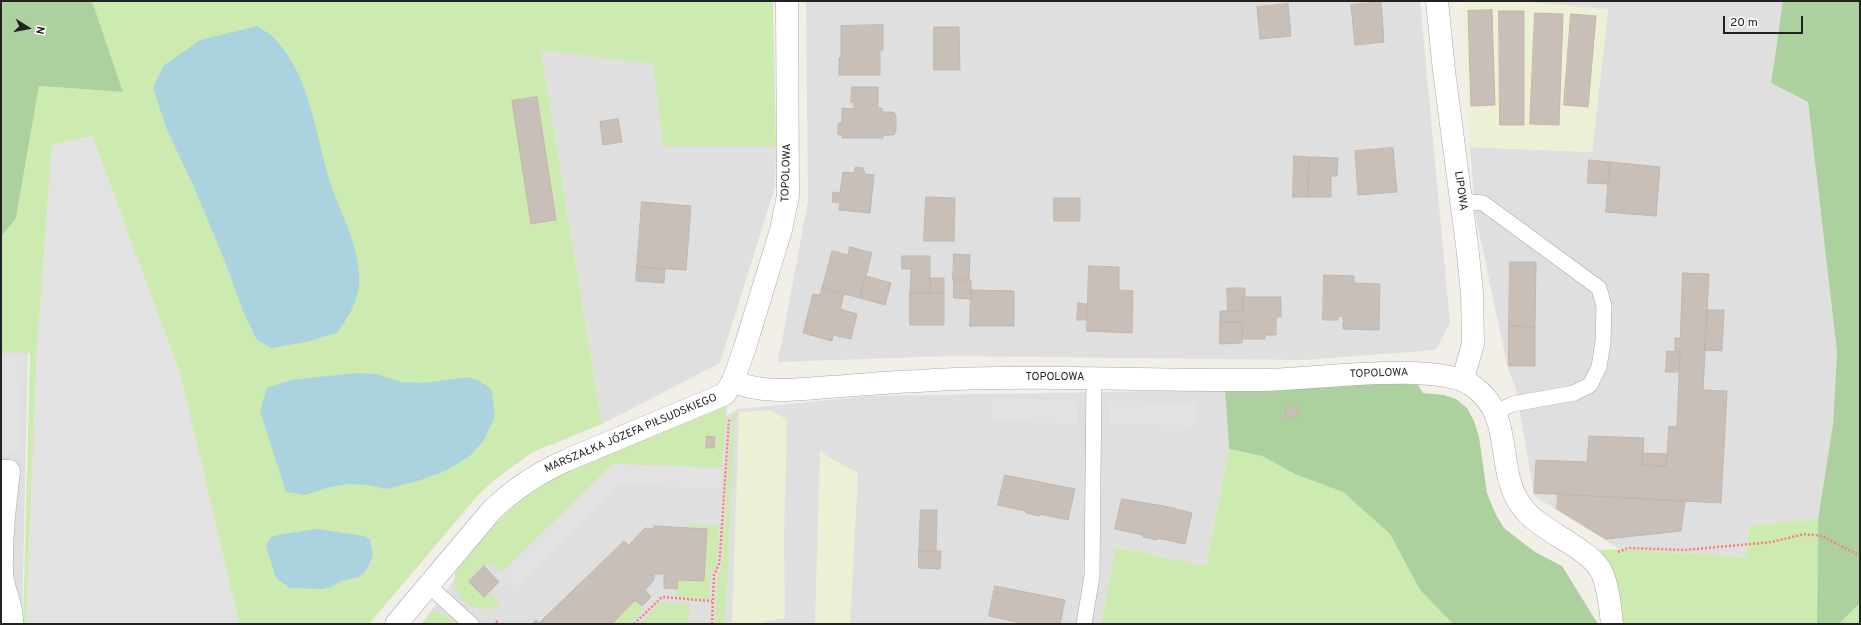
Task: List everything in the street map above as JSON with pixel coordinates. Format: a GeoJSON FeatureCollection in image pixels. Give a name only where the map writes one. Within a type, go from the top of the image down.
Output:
{"type":"FeatureCollection","features":[{"type":"Feature","properties":{"kind":"street","name":"TOPOLOWA"},"geometry":{"type":"LineString","coordinates":[[787,1],[788,196],[779,238],[738,384],[788,390],[975,378],[1265,380],[1390,373],[1428,374],[1463,379],[1484,395],[1495,412],[1502,432],[1512,489],[1520,504],[1534,520],[1592,559],[1602,572],[1610,599],[1612,624]]}},
{"type":"Feature","properties":{"kind":"street","name":"LIPOWA"},"geometry":{"type":"LineString","coordinates":[[1437,1],[1444,71],[1462,201],[1472,293],[1474,333],[1471,354],[1463,379]]}},
{"type":"Feature","properties":{"kind":"street","name":"MARSZAŁKA JÓZEFA PIŁSUDSKIEGO"},"geometry":{"type":"LineString","coordinates":[[396,624],[492,510],[525,482],[546,469],[725,394],[738,384]]}},
{"type":"Feature","properties":{"kind":"street"},"geometry":{"type":"LineString","coordinates":[[5,471],[2,575],[13,610],[12,624]]}},
{"type":"Feature","properties":{"kind":"lane"},"geometry":{"type":"LineString","coordinates":[[1462,201],[1483,203],[1599,288],[1604,306],[1603,342],[1599,367],[1590,385],[1574,394],[1513,404],[1495,412]]}},
{"type":"Feature","properties":{"kind":"lane"},"geometry":{"type":"LineString","coordinates":[[1084,624],[1092,576],[1094,379]]}},
{"type":"Feature","properties":{"kind":"lane"},"geometry":{"type":"LineString","coordinates":[[428,585],[471,624]]}},
{"type":"Feature","properties":{"kind":"path"},"geometry":{"type":"LineString","coordinates":[[712,624],[714,575],[719,564],[720,555],[730,412],[738,384]]}},
{"type":"Feature","properties":{"kind":"path"},"geometry":{"type":"LineString","coordinates":[[1592,559],[1628,548],[1685,550],[1772,542],[1804,534],[1822,536],[1860,556]]}},
{"type":"Feature","properties":{"kind":"path"},"geometry":{"type":"LineString","coordinates":[[634,624],[662,597],[712,602]]}},
{"type":"Feature","properties":{"kind":"shaded area"},"geometry":{"type":"Polygon","coordinates":[[[806,1],[1420,1],[1450,323],[1436,350],[1305,360],[952,356],[778,362],[808,201],[806,1]]]}},
{"type":"Feature","properties":{"kind":"shaded area"},"geometry":{"type":"Polygon","coordinates":[[[1517,1],[1783,1],[1771,83],[1808,102],[1837,352],[1833,424],[1818,519],[1749,526],[1746,557],[1619,549],[1534,496],[1516,389],[1508,369],[1475,213],[1470,147],[1592,152],[1608,10],[1517,1]]]}},
{"type":"Feature","properties":{"kind":"shaded area"},"geometry":{"type":"Polygon","coordinates":[[[541,50],[654,64],[663,146],[776,146],[775,187],[720,363],[602,424],[541,50]]]}},
{"type":"Feature","properties":{"kind":"shaded area"},"geometry":{"type":"Polygon","coordinates":[[[92,136],[180,374],[239,624],[26,624],[37,352],[52,145],[92,136]]]}},
{"type":"Feature","properties":{"kind":"shaded area"},"geometry":{"type":"Polygon","coordinates":[[[1,351],[28,351],[22,624],[1,624],[1,351]]]}},
{"type":"Feature","properties":{"kind":"shaded area"},"geometry":{"type":"Polygon","coordinates":[[[1,357],[23,357],[21,450],[1,450],[1,357]]]}},
{"type":"Feature","properties":{"kind":"shaded area"},"geometry":{"type":"Polygon","coordinates":[[[1225,390],[1229,449],[1206,566],[1117,547],[1101,624],[421,624],[464,567],[644,447],[736,411],[737,409],[871,396],[1225,390]]]}},
{"type":"Feature","properties":{"kind":"shaded area"},"geometry":{"type":"Polygon","coordinates":[[[993,398],[1078,401],[1078,424],[992,421],[993,398]]]}},
{"type":"Feature","properties":{"kind":"shaded area"},"geometry":{"type":"Polygon","coordinates":[[[1110,401],[1196,403],[1195,426],[1110,424],[1110,401]]]}},
{"type":"Feature","properties":{"kind":"shaded area"},"geometry":{"type":"Polygon","coordinates":[[[613,464],[722,468],[721,489],[621,484],[518,588],[502,572],[613,464]]]}},
{"type":"Feature","properties":{"kind":"green space"},"geometry":{"type":"Polygon","coordinates":[[[1,1],[92,1],[123,92],[39,86],[16,218],[1,237],[1,1]]]}},
{"type":"Feature","properties":{"kind":"green space"},"geometry":{"type":"Polygon","coordinates":[[[92,1],[773,1],[776,146],[663,146],[653,64],[541,50],[602,424],[533,452],[498,477],[480,493],[369,624],[239,624],[180,374],[92,136],[52,145],[37,352],[26,624],[23,624],[30,353],[1,351],[1,237],[16,218],[39,86],[123,92],[92,1]]]}},
{"type":"Feature","properties":{"kind":"green space"},"geometry":{"type":"Polygon","coordinates":[[[1463,1],[1517,1],[1608,9],[1592,152],[1470,147],[1463,1]]]}},
{"type":"Feature","properties":{"kind":"green space"},"geometry":{"type":"Polygon","coordinates":[[[1783,1],[1860,1],[1860,603],[1839,624],[1817,624],[1818,519],[1833,424],[1837,352],[1808,102],[1771,83],[1783,1]]]}},
{"type":"Feature","properties":{"kind":"green space"},"geometry":{"type":"Polygon","coordinates":[[[1395,383],[1418,385],[1423,393],[1444,395],[1456,399],[1467,408],[1474,421],[1479,437],[1487,493],[1495,513],[1504,528],[1535,552],[1562,566],[1598,624],[1453,624],[1420,590],[1390,534],[1343,492],[1295,474],[1262,456],[1229,449],[1225,390],[1395,383]]]}},
{"type":"Feature","properties":{"kind":"green space"},"geometry":{"type":"Polygon","coordinates":[[[727,406],[722,468],[613,464],[502,572],[490,562],[469,581],[484,597],[489,593],[501,604],[489,609],[483,609],[471,606],[461,598],[455,585],[455,573],[458,568],[502,517],[526,496],[556,476],[727,406]]]}},
{"type":"Feature","properties":{"kind":"green space"},"geometry":{"type":"Polygon","coordinates":[[[737,409],[735,416],[725,624],[715,624],[717,576],[722,564],[732,416],[737,409]]]}},
{"type":"Feature","properties":{"kind":"green space"},"geometry":{"type":"Polygon","coordinates":[[[772,410],[787,420],[784,538],[785,618],[763,622],[763,624],[732,624],[739,412],[772,410]]]}},
{"type":"Feature","properties":{"kind":"green space"},"geometry":{"type":"Polygon","coordinates":[[[1229,449],[1262,456],[1295,474],[1343,492],[1390,534],[1420,590],[1453,624],[1101,624],[1116,547],[1206,566],[1229,449]]]}},
{"type":"Feature","properties":{"kind":"green space"},"geometry":{"type":"Polygon","coordinates":[[[820,450],[827,456],[858,473],[850,624],[815,624],[820,450]]]}},
{"type":"Feature","properties":{"kind":"green space"},"geometry":{"type":"Polygon","coordinates":[[[1818,519],[1817,624],[1620,624],[1594,550],[1619,549],[1746,557],[1749,526],[1818,519]]]}},
{"type":"Feature","properties":{"kind":"green space"},"geometry":{"type":"Polygon","coordinates":[[[690,524],[719,526],[717,563],[711,575],[709,599],[677,597],[678,580],[704,581],[707,529],[690,528],[690,524]]]}},
{"type":"Feature","properties":{"kind":"green space"},"geometry":{"type":"Polygon","coordinates":[[[635,600],[644,609],[629,624],[612,624],[635,600]]]}},
{"type":"Feature","properties":{"kind":"green space"},"geometry":{"type":"Polygon","coordinates":[[[661,602],[690,604],[690,612],[685,624],[639,624],[661,602]]]}},
{"type":"Feature","properties":{"kind":"green space"},"geometry":{"type":"Polygon","coordinates":[[[1860,603],[1860,624],[1839,624],[1860,603]]]}},
{"type":"Feature","properties":{"kind":"green space"},"geometry":{"type":"Polygon","coordinates":[[[433,611],[440,612],[445,615],[454,624],[422,624],[433,611]]]}},
{"type":"Feature","properties":{"kind":"water"},"geometry":{"type":"Polygon","coordinates":[[[257,26],[272,36],[287,54],[305,89],[331,185],[350,233],[359,271],[358,291],[354,305],[337,333],[306,342],[271,348],[257,340],[243,311],[224,259],[194,187],[167,130],[153,88],[163,66],[200,40],[257,26]]]}},
{"type":"Feature","properties":{"kind":"water"},"geometry":{"type":"Polygon","coordinates":[[[355,373],[377,374],[401,382],[423,383],[469,377],[480,381],[492,390],[495,417],[484,440],[470,456],[445,471],[418,481],[387,489],[368,485],[349,484],[330,487],[305,495],[286,492],[260,411],[267,388],[291,380],[355,373]]]}},
{"type":"Feature","properties":{"kind":"water"},"geometry":{"type":"Polygon","coordinates":[[[317,529],[364,536],[370,539],[373,556],[366,571],[359,577],[341,581],[331,587],[323,589],[290,588],[276,578],[266,546],[270,538],[276,535],[317,529]]]}},
{"type":"Feature","properties":{"kind":"building"},"geometry":{"type":"Polygon","coordinates":[[[1381,2],[1384,42],[1355,45],[1351,5],[1381,2]]]}},
{"type":"Feature","properties":{"kind":"building"},"geometry":{"type":"Polygon","coordinates":[[[1288,4],[1291,36],[1260,39],[1257,7],[1288,4]]]}},
{"type":"Feature","properties":{"kind":"building"},"geometry":{"type":"Polygon","coordinates":[[[1492,10],[1495,105],[1471,106],[1468,11],[1492,10]]]}},
{"type":"Feature","properties":{"kind":"building"},"geometry":{"type":"Polygon","coordinates":[[[1499,11],[1524,11],[1524,125],[1500,125],[1499,11]]]}},
{"type":"Feature","properties":{"kind":"building"},"geometry":{"type":"Polygon","coordinates":[[[1535,13],[1563,14],[1559,125],[1530,124],[1535,13]]]}},
{"type":"Feature","properties":{"kind":"building"},"geometry":{"type":"Polygon","coordinates":[[[1571,14],[1596,16],[1588,107],[1564,105],[1571,14]]]}},
{"type":"Feature","properties":{"kind":"building"},"geometry":{"type":"Polygon","coordinates":[[[883,25],[883,50],[880,50],[880,75],[839,75],[839,58],[841,57],[841,26],[883,25]]]}},
{"type":"Feature","properties":{"kind":"building"},"geometry":{"type":"Polygon","coordinates":[[[934,27],[959,27],[960,70],[934,70],[934,27]]]}},
{"type":"Feature","properties":{"kind":"building"},"geometry":{"type":"Polygon","coordinates":[[[852,87],[878,87],[878,108],[882,108],[883,112],[894,112],[896,117],[896,130],[894,135],[883,135],[883,138],[842,138],[842,135],[838,134],[838,124],[842,122],[842,108],[854,109],[854,102],[851,102],[852,87]]]}},
{"type":"Feature","properties":{"kind":"building"},"geometry":{"type":"Polygon","coordinates":[[[537,97],[556,220],[531,224],[512,101],[537,97]]]}},
{"type":"Feature","properties":{"kind":"building"},"geometry":{"type":"Polygon","coordinates":[[[618,119],[622,142],[603,145],[600,122],[618,119]]]}},
{"type":"Feature","properties":{"kind":"building"},"geometry":{"type":"Polygon","coordinates":[[[1393,148],[1397,192],[1358,195],[1355,151],[1393,148]]]}},
{"type":"Feature","properties":{"kind":"building"},"geometry":{"type":"Polygon","coordinates":[[[1294,156],[1309,157],[1308,197],[1293,197],[1294,156]]]}},
{"type":"Feature","properties":{"kind":"building"},"geometry":{"type":"Polygon","coordinates":[[[1309,157],[1338,158],[1337,176],[1331,176],[1331,197],[1308,197],[1309,157]]]}},
{"type":"Feature","properties":{"kind":"building"},"geometry":{"type":"Polygon","coordinates":[[[1589,160],[1610,162],[1609,184],[1588,183],[1589,160]]]}},
{"type":"Feature","properties":{"kind":"building"},"geometry":{"type":"Polygon","coordinates":[[[1610,162],[1660,167],[1656,216],[1606,212],[1610,162]]]}},
{"type":"Feature","properties":{"kind":"building"},"geometry":{"type":"Polygon","coordinates":[[[856,167],[863,168],[865,174],[874,175],[870,213],[839,210],[840,203],[832,202],[833,192],[840,193],[843,172],[853,173],[856,167]]]}},
{"type":"Feature","properties":{"kind":"building"},"geometry":{"type":"Polygon","coordinates":[[[926,197],[955,198],[954,241],[924,241],[926,197]]]}},
{"type":"Feature","properties":{"kind":"building"},"geometry":{"type":"Polygon","coordinates":[[[1054,198],[1080,198],[1080,221],[1054,221],[1054,198]]]}},
{"type":"Feature","properties":{"kind":"building"},"geometry":{"type":"Polygon","coordinates":[[[642,202],[691,206],[686,270],[637,267],[642,202]]]}},
{"type":"Feature","properties":{"kind":"building"},"geometry":{"type":"Polygon","coordinates":[[[850,247],[872,253],[860,298],[822,288],[832,251],[848,255],[850,247]]]}},
{"type":"Feature","properties":{"kind":"building"},"geometry":{"type":"Polygon","coordinates":[[[954,254],[970,255],[969,280],[953,280],[954,254]]]}},
{"type":"Feature","properties":{"kind":"building"},"geometry":{"type":"Polygon","coordinates":[[[902,256],[930,256],[930,293],[910,293],[911,269],[902,269],[902,256]]]}},
{"type":"Feature","properties":{"kind":"building"},"geometry":{"type":"Polygon","coordinates":[[[1510,262],[1536,262],[1535,327],[1509,326],[1510,262]]]}},
{"type":"Feature","properties":{"kind":"building"},"geometry":{"type":"Polygon","coordinates":[[[1089,266],[1119,267],[1119,290],[1133,291],[1132,333],[1087,331],[1089,266]]]}},
{"type":"Feature","properties":{"kind":"building"},"geometry":{"type":"Polygon","coordinates":[[[637,267],[665,269],[664,283],[636,281],[637,267]]]}},
{"type":"Feature","properties":{"kind":"building"},"geometry":{"type":"Polygon","coordinates":[[[1683,273],[1709,274],[1703,390],[1727,391],[1721,503],[1534,493],[1536,460],[1587,462],[1589,436],[1644,438],[1642,465],[1666,466],[1669,426],[1677,427],[1680,352],[1675,352],[1675,338],[1680,338],[1683,273]]]}},
{"type":"Feature","properties":{"kind":"building"},"geometry":{"type":"Polygon","coordinates":[[[1324,275],[1354,276],[1354,283],[1380,284],[1379,330],[1343,329],[1343,317],[1338,316],[1338,320],[1323,320],[1324,275]]]}},
{"type":"Feature","properties":{"kind":"building"},"geometry":{"type":"Polygon","coordinates":[[[866,276],[891,283],[885,305],[860,298],[866,276]]]}},
{"type":"Feature","properties":{"kind":"building"},"geometry":{"type":"Polygon","coordinates":[[[930,278],[944,278],[944,293],[930,293],[930,278]]]}},
{"type":"Feature","properties":{"kind":"building"},"geometry":{"type":"Polygon","coordinates":[[[954,280],[971,280],[971,299],[954,298],[954,280]]]}},
{"type":"Feature","properties":{"kind":"building"},"geometry":{"type":"Polygon","coordinates":[[[822,288],[844,294],[840,309],[857,314],[851,339],[833,335],[832,341],[803,333],[813,294],[820,295],[822,288]]]}},
{"type":"Feature","properties":{"kind":"building"},"geometry":{"type":"Polygon","coordinates":[[[1227,288],[1245,288],[1245,297],[1243,297],[1243,311],[1228,311],[1227,288]]]}},
{"type":"Feature","properties":{"kind":"building"},"geometry":{"type":"Polygon","coordinates":[[[971,290],[1014,291],[1014,326],[970,326],[971,290]]]}},
{"type":"Feature","properties":{"kind":"building"},"geometry":{"type":"Polygon","coordinates":[[[910,293],[944,293],[944,325],[910,325],[910,293]]]}},
{"type":"Feature","properties":{"kind":"building"},"geometry":{"type":"Polygon","coordinates":[[[1243,297],[1281,297],[1281,317],[1276,317],[1276,335],[1265,335],[1265,339],[1242,339],[1242,322],[1220,322],[1220,311],[1243,311],[1243,297]]]}},
{"type":"Feature","properties":{"kind":"building"},"geometry":{"type":"Polygon","coordinates":[[[1078,303],[1087,304],[1087,320],[1077,320],[1078,303]]]}},
{"type":"Feature","properties":{"kind":"building"},"geometry":{"type":"Polygon","coordinates":[[[1707,310],[1724,310],[1722,351],[1705,350],[1707,310]]]}},
{"type":"Feature","properties":{"kind":"building"},"geometry":{"type":"Polygon","coordinates":[[[1220,322],[1242,322],[1242,343],[1220,344],[1220,322]]]}},
{"type":"Feature","properties":{"kind":"building"},"geometry":{"type":"Polygon","coordinates":[[[1509,326],[1535,327],[1535,366],[1509,366],[1509,326]]]}},
{"type":"Feature","properties":{"kind":"building"},"geometry":{"type":"Polygon","coordinates":[[[1667,351],[1680,352],[1679,372],[1666,372],[1667,351]]]}},
{"type":"Feature","properties":{"kind":"building"},"geometry":{"type":"Polygon","coordinates":[[[1286,408],[1298,408],[1298,417],[1286,418],[1286,408]]]}},
{"type":"Feature","properties":{"kind":"building"},"geometry":{"type":"Polygon","coordinates":[[[707,436],[715,437],[714,448],[706,448],[707,436]]]}},
{"type":"Feature","properties":{"kind":"building"},"geometry":{"type":"Polygon","coordinates":[[[1643,453],[1667,454],[1666,466],[1642,465],[1643,453]]]}},
{"type":"Feature","properties":{"kind":"building"},"geometry":{"type":"Polygon","coordinates":[[[1005,475],[1075,489],[1068,520],[1040,514],[1040,516],[1026,513],[1026,511],[998,505],[1005,475]]]}},
{"type":"Feature","properties":{"kind":"building"},"geometry":{"type":"Polygon","coordinates":[[[1558,494],[1685,501],[1681,531],[1606,539],[1557,509],[1558,494]]]}},
{"type":"Feature","properties":{"kind":"building"},"geometry":{"type":"Polygon","coordinates":[[[1122,499],[1164,506],[1192,513],[1185,544],[1157,538],[1157,540],[1143,537],[1143,535],[1115,529],[1122,499]]]}},
{"type":"Feature","properties":{"kind":"building"},"geometry":{"type":"Polygon","coordinates":[[[921,510],[937,510],[936,551],[919,551],[921,510]]]}},
{"type":"Feature","properties":{"kind":"building"},"geometry":{"type":"Polygon","coordinates":[[[654,526],[707,529],[704,581],[678,580],[677,589],[664,588],[664,574],[654,574],[654,580],[645,590],[651,597],[642,606],[635,600],[612,624],[532,624],[536,620],[539,623],[624,541],[629,545],[645,528],[654,529],[654,526]]]}},
{"type":"Feature","properties":{"kind":"building"},"geometry":{"type":"Polygon","coordinates":[[[919,551],[941,551],[940,569],[919,568],[919,551]]]}},
{"type":"Feature","properties":{"kind":"building"},"geometry":{"type":"Polygon","coordinates":[[[484,566],[499,582],[484,597],[469,582],[484,566]]]}},
{"type":"Feature","properties":{"kind":"building"},"geometry":{"type":"Polygon","coordinates":[[[995,586],[1065,600],[1060,624],[1017,624],[1017,622],[989,616],[995,586]]]}}]}
